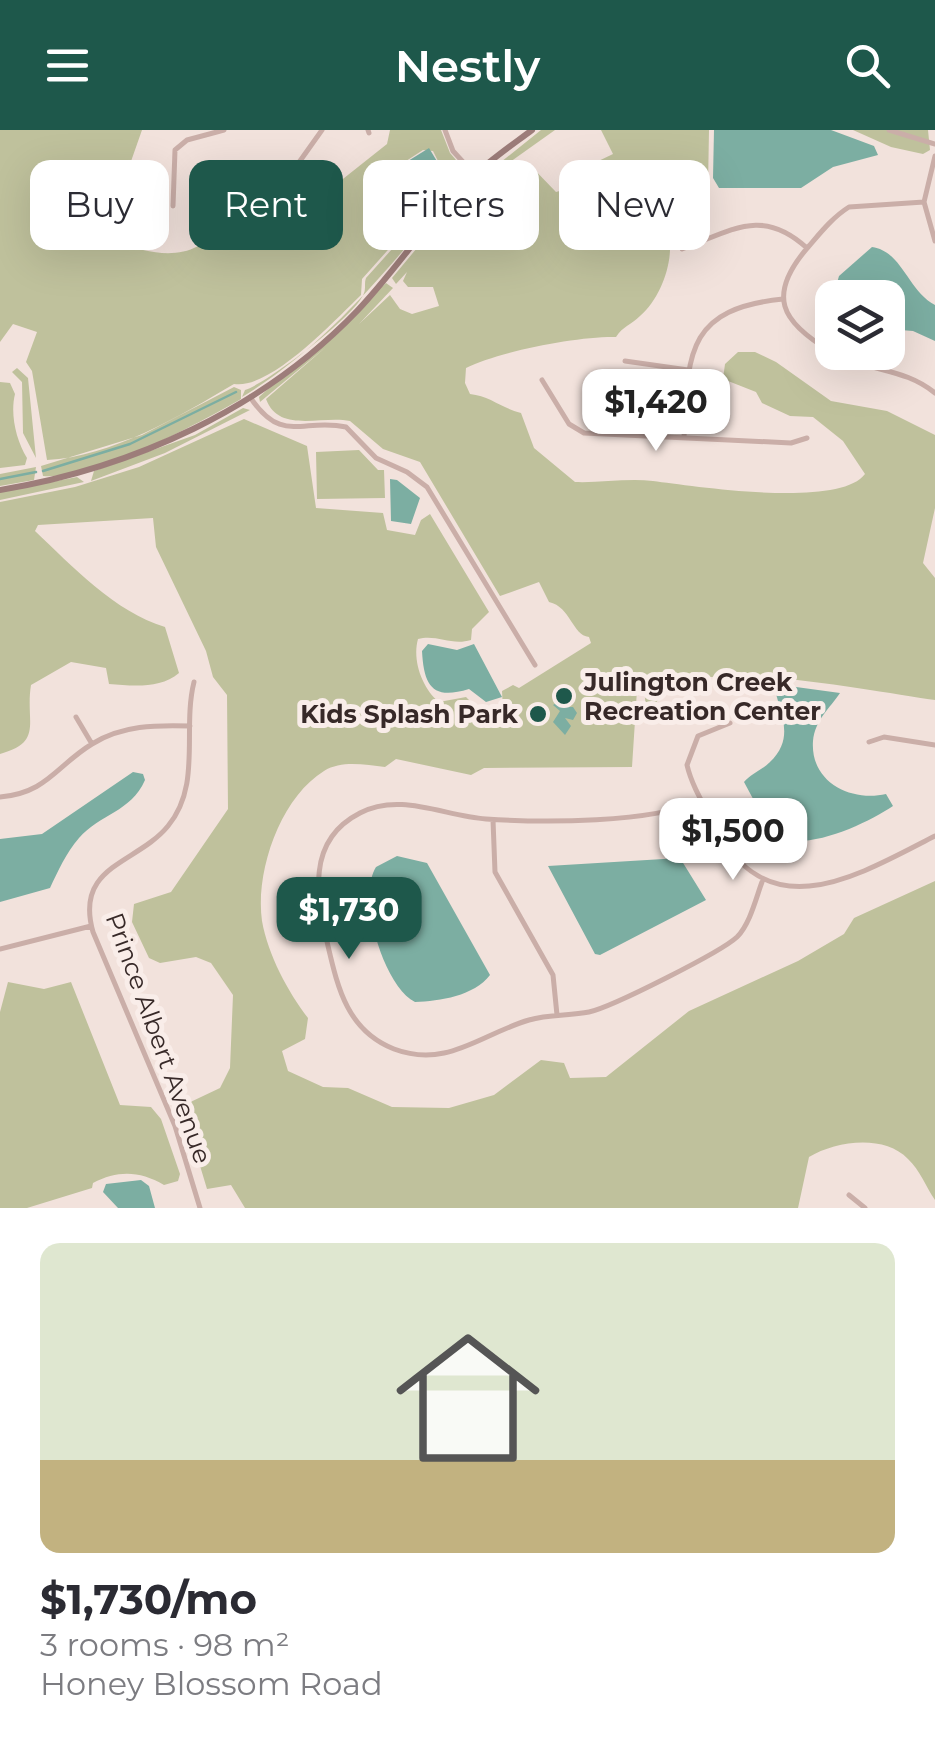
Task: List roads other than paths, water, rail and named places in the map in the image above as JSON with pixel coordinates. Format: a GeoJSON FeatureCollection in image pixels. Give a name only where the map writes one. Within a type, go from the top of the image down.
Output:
{"type":"FeatureCollection","features":[{"type":"Feature","properties":{"kind":"street"},"geometry":{"type":"LineString","coordinates":[[173,206],[176,150],[187,140],[224,130]]}},
{"type":"Feature","properties":{"kind":"street"},"geometry":{"type":"LineString","coordinates":[[301,160],[322,130]]}},
{"type":"Feature","properties":{"kind":"street"},"geometry":{"type":"LineString","coordinates":[[445,130],[461,160]]}},
{"type":"Feature","properties":{"kind":"street"},"geometry":{"type":"LineString","coordinates":[[492,160],[532,130]]}},
{"type":"Feature","properties":{"kind":"street"},"geometry":{"type":"LineString","coordinates":[[890,130],[935,144]]}},
{"type":"Feature","properties":{"kind":"street"},"geometry":{"type":"LineString","coordinates":[[935,156],[924,202],[935,240]]}},
{"type":"Feature","properties":{"kind":"street"},"geometry":{"type":"LineString","coordinates":[[815,341],[798,330],[783,299],[788,272],[849,207],[924,202]]}},
{"type":"Feature","properties":{"kind":"street"},"geometry":{"type":"LineString","coordinates":[[710,240],[760,224],[784,229],[807,248]]}},
{"type":"Feature","properties":{"kind":"street"},"geometry":{"type":"LineString","coordinates":[[0,490],[54,480],[134,455],[250,397],[349,319],[408,250]]}},
{"type":"Feature","properties":{"kind":"street"},"geometry":{"type":"LineString","coordinates":[[684,438],[688,370],[696,342],[716,318],[742,304],[783,299]]}},
{"type":"Feature","properties":{"kind":"street"},"geometry":{"type":"LineString","coordinates":[[624,362],[688,370]]}},
{"type":"Feature","properties":{"kind":"street"},"geometry":{"type":"LineString","coordinates":[[868,370],[908,375],[935,393]]}},
{"type":"Feature","properties":{"kind":"street"},"geometry":{"type":"LineString","coordinates":[[542,380],[578,432],[791,443],[807,438]]}},
{"type":"Feature","properties":{"kind":"street"},"geometry":{"type":"LineString","coordinates":[[250,397],[266,416],[284,427],[346,427],[376,458],[422,482],[535,665]]}},
{"type":"Feature","properties":{"kind":"street","name":"Prince Albert Avenue"},"geometry":{"type":"LineString","coordinates":[[194,682],[188,776],[182,804],[157,837],[104,873],[92,897],[91,926],[176,1126],[200,1208]]}},
{"type":"Feature","properties":{"kind":"street"},"geometry":{"type":"LineString","coordinates":[[76,717],[92,744]]}},
{"type":"Feature","properties":{"kind":"street"},"geometry":{"type":"LineString","coordinates":[[730,724],[706,730],[692,744],[688,765],[702,801],[736,863],[762,882],[791,888],[824,882],[874,867],[935,836]]}},
{"type":"Feature","properties":{"kind":"street"},"geometry":{"type":"LineString","coordinates":[[0,797],[36,789],[92,744],[130,728],[190,726]]}},
{"type":"Feature","properties":{"kind":"street"},"geometry":{"type":"LineString","coordinates":[[869,742],[884,737],[935,745]]}},
{"type":"Feature","properties":{"kind":"street"},"geometry":{"type":"LineString","coordinates":[[702,801],[653,816],[493,820],[396,804],[360,813],[336,831],[318,866],[316,889],[338,989],[348,1010],[366,1031],[410,1054],[449,1054],[523,1022],[597,1010],[732,940],[742,932],[762,882]]}},
{"type":"Feature","properties":{"kind":"street"},"geometry":{"type":"LineString","coordinates":[[493,820],[495,872],[552,975],[558,1015]]}},
{"type":"Feature","properties":{"kind":"street"},"geometry":{"type":"LineString","coordinates":[[0,949],[91,926]]}},
{"type":"Feature","properties":{"kind":"street"},"geometry":{"type":"LineString","coordinates":[[849,1196],[865,1208]]}},
{"type":"Feature","properties":{"kind":"water"},"geometry":{"type":"Polygon","coordinates":[[[714,130],[831,130],[874,146],[878,155],[833,167],[801,188],[719,188],[713,178],[714,130]]]}},
{"type":"Feature","properties":{"kind":"water"},"geometry":{"type":"Polygon","coordinates":[[[429,148],[436,160],[410,160],[429,148]]]}},
{"type":"Feature","properties":{"kind":"water"},"geometry":{"type":"Polygon","coordinates":[[[872,247],[891,256],[918,291],[935,305],[935,341],[905,330],[905,280],[838,280],[872,247]]]}},
{"type":"Feature","properties":{"kind":"water"},"geometry":{"type":"Polygon","coordinates":[[[390,479],[420,498],[411,524],[391,521],[390,479]]]}},
{"type":"Feature","properties":{"kind":"water"},"geometry":{"type":"Polygon","coordinates":[[[428,644],[457,650],[474,644],[502,697],[486,702],[469,689],[447,693],[433,688],[423,663],[422,651],[428,644]]]}},
{"type":"Feature","properties":{"kind":"water"},"geometry":{"type":"Polygon","coordinates":[[[774,684],[840,693],[814,734],[818,768],[847,792],[886,794],[893,806],[852,828],[818,839],[786,840],[773,836],[744,782],[770,762],[783,743],[784,723],[774,684]]]}},
{"type":"Feature","properties":{"kind":"water"},"geometry":{"type":"Polygon","coordinates":[[[563,699],[565,707],[573,707],[577,713],[573,720],[565,718],[571,726],[565,735],[553,722],[560,711],[553,705],[563,699]]]}},
{"type":"Feature","properties":{"kind":"water"},"geometry":{"type":"Polygon","coordinates":[[[133,772],[143,774],[145,780],[139,791],[79,838],[50,888],[0,902],[0,839],[42,834],[133,772]]]}},
{"type":"Feature","properties":{"kind":"water"},"geometry":{"type":"Polygon","coordinates":[[[397,856],[427,863],[490,975],[466,993],[415,1002],[393,979],[377,940],[370,899],[376,867],[397,856]]]}},
{"type":"Feature","properties":{"kind":"water"},"geometry":{"type":"Polygon","coordinates":[[[680,858],[706,900],[600,955],[595,954],[548,866],[680,858]]]}},
{"type":"Feature","properties":{"kind":"water"},"geometry":{"type":"Polygon","coordinates":[[[141,1180],[149,1186],[155,1208],[118,1208],[103,1192],[106,1184],[141,1180]]]}},
{"type":"Feature","properties":{"kind":"waterway"},"geometry":{"type":"LineString","coordinates":[[43,471],[130,444],[236,392]]}},
{"type":"Feature","properties":{"kind":"waterway"},"geometry":{"type":"LineString","coordinates":[[0,479],[36,472]]}},
{"type":"Feature","properties":{"kind":"place","name":"Julington Creek Recreation Center"},"geometry":{"type":"Point","coordinates":[564,696]}},
{"type":"Feature","properties":{"kind":"place","name":"Kids Splash Park"},"geometry":{"type":"Point","coordinates":[538,714]}}]}
